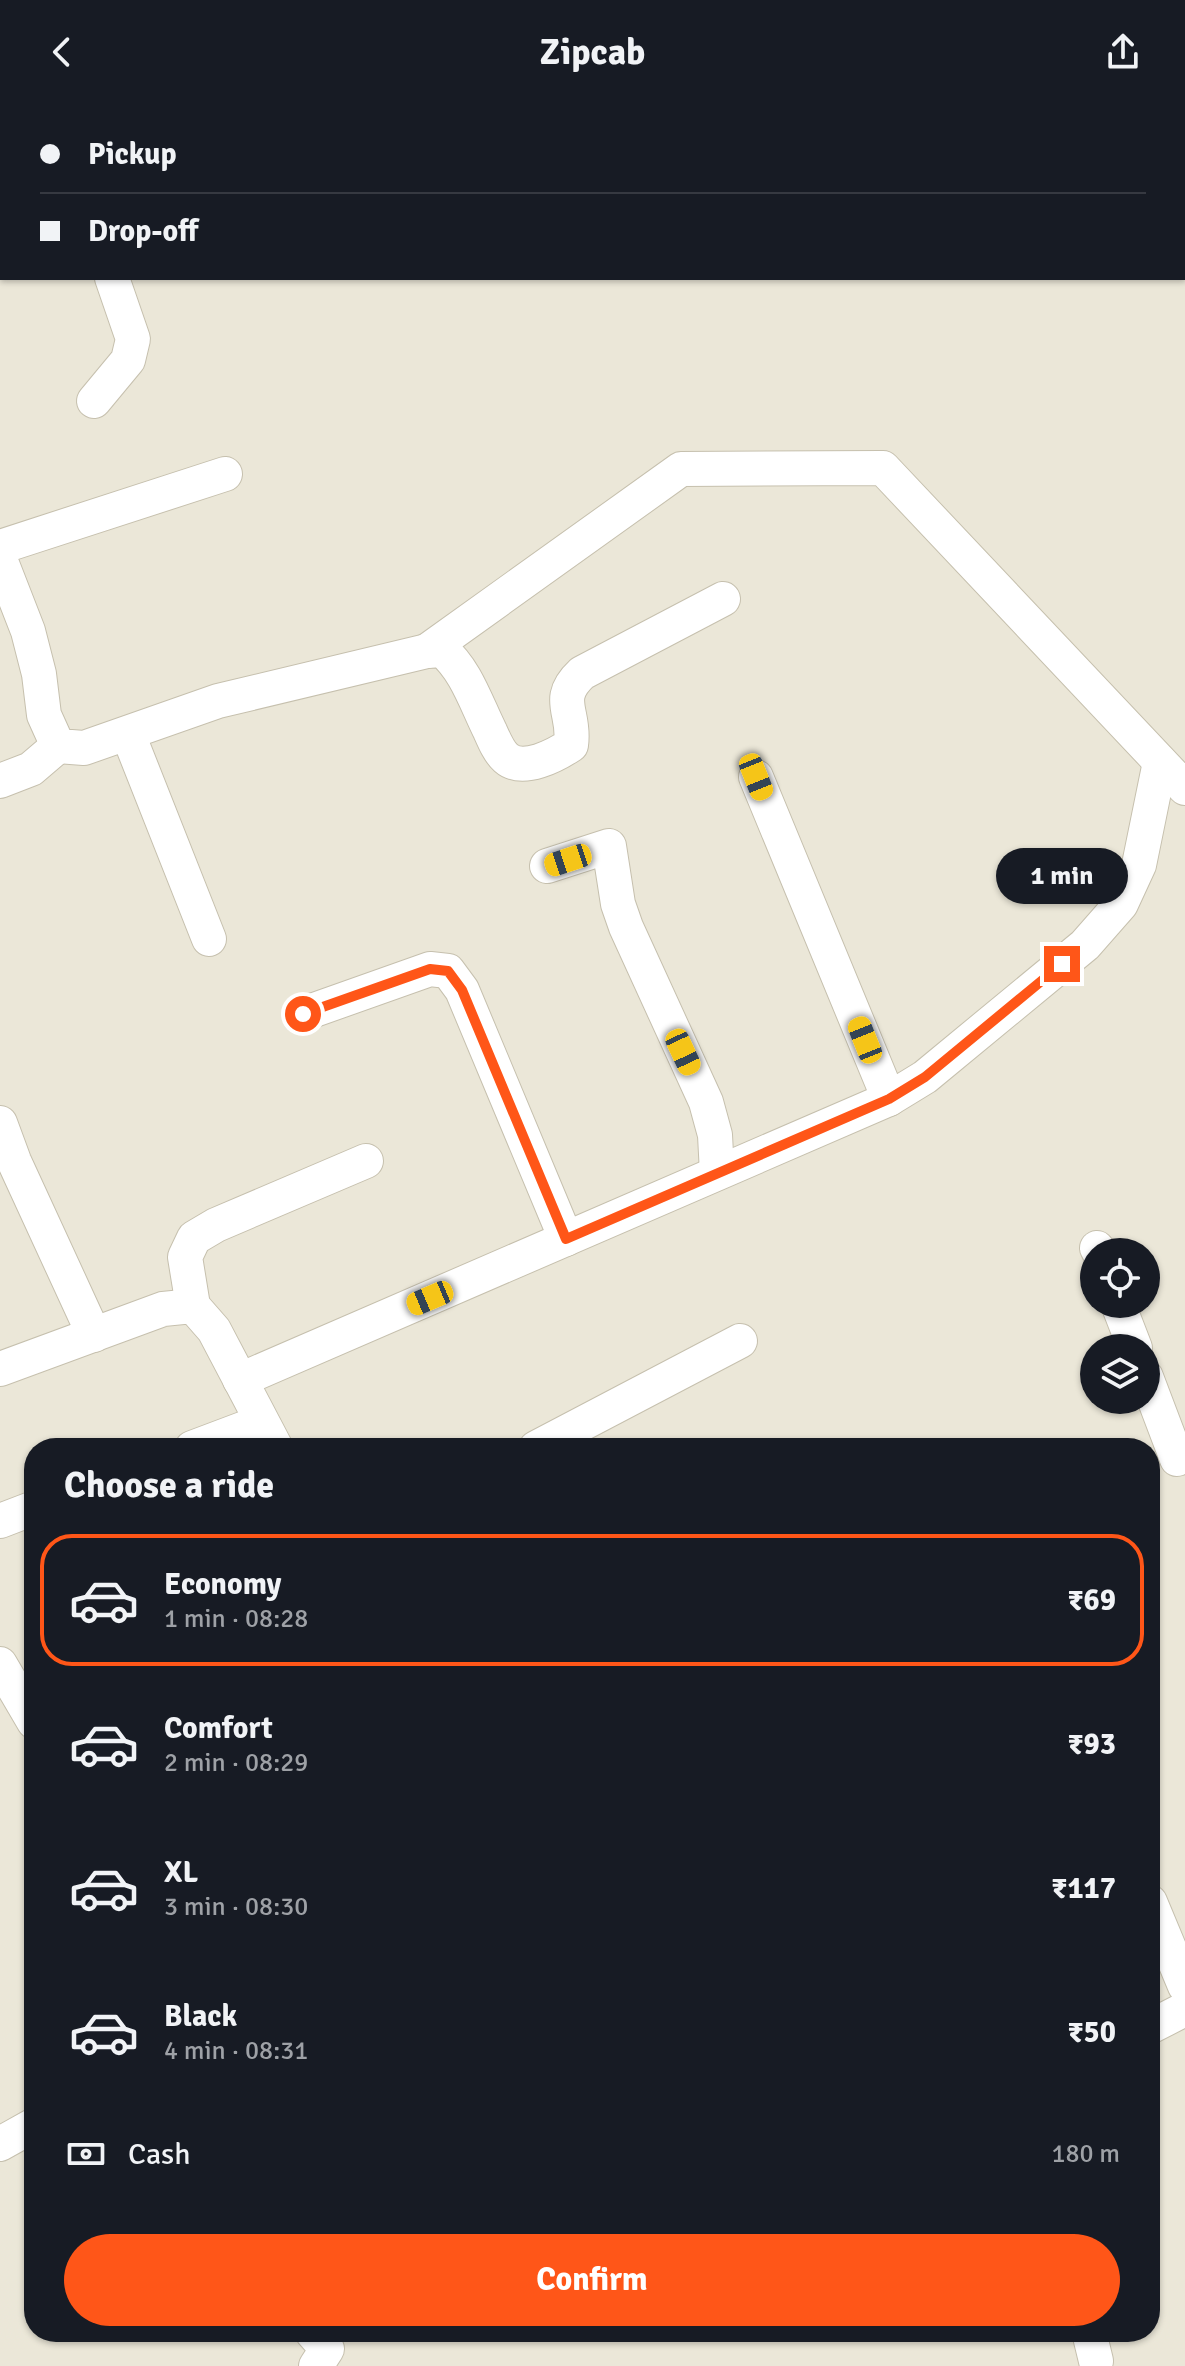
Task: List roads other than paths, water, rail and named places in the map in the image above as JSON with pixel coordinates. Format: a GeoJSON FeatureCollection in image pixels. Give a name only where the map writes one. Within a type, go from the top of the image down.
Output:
{"type":"FeatureCollection","features":[{"type":"Feature","properties":{"kind":"street"},"geometry":{"type":"LineString","coordinates":[[94,401],[128,360],[133,339],[113,280]]}},
{"type":"Feature","properties":{"kind":"street"},"geometry":{"type":"LineString","coordinates":[[427,651],[681,469],[883,468],[1185,788]]}},
{"type":"Feature","properties":{"kind":"street"},"geometry":{"type":"LineString","coordinates":[[0,547],[225,474]]}},
{"type":"Feature","properties":{"kind":"street"},"geometry":{"type":"LineString","coordinates":[[0,559],[28,631],[39,674],[44,715],[58,746]]}},
{"type":"Feature","properties":{"kind":"street"},"geometry":{"type":"LineString","coordinates":[[0,781],[31,769],[58,746],[84,748],[231,697],[442,650],[456,661],[507,760],[522,764],[555,755],[571,745],[574,728],[566,702],[569,685],[582,673],[723,599]]}},
{"type":"Feature","properties":{"kind":"street"},"geometry":{"type":"LineString","coordinates":[[128,734],[209,939]]}},
{"type":"Feature","properties":{"kind":"street"},"geometry":{"type":"LineString","coordinates":[[240,1380],[889,1099],[925,1077],[1085,945],[1121,904],[1139,865],[1160,762]]}},
{"type":"Feature","properties":{"kind":"street"},"geometry":{"type":"LineString","coordinates":[[756,777],[889,1099]]}},
{"type":"Feature","properties":{"kind":"street"},"geometry":{"type":"LineString","coordinates":[[547,866],[609,846],[618,904],[626,927],[706,1102],[715,1135],[717,1173]]}},
{"type":"Feature","properties":{"kind":"street"},"geometry":{"type":"LineString","coordinates":[[303,1014],[430,969],[448,971],[462,990],[566,1239]]}},
{"type":"Feature","properties":{"kind":"street"},"geometry":{"type":"LineString","coordinates":[[0,1123],[14,1161],[94,1335]]}},
{"type":"Feature","properties":{"kind":"street"},"geometry":{"type":"LineString","coordinates":[[268,1435],[214,1330],[193,1306],[185,1257],[194,1238],[216,1225],[366,1161]]}},
{"type":"Feature","properties":{"kind":"street"},"geometry":{"type":"LineString","coordinates":[[0,1369],[163,1309],[193,1306]]}},
{"type":"Feature","properties":{"kind":"street"},"geometry":{"type":"LineString","coordinates":[[565,1438],[740,1341]]}},
{"type":"Feature","properties":{"kind":"street"},"geometry":{"type":"LineString","coordinates":[[1157,1414],[1171,1462]]}},
{"type":"Feature","properties":{"kind":"street"},"geometry":{"type":"LineString","coordinates":[[0,1521],[24,1512]]}},
{"type":"Feature","properties":{"kind":"street"},"geometry":{"type":"LineString","coordinates":[[0,1664],[24,1705]]}},
{"type":"Feature","properties":{"kind":"street"},"geometry":{"type":"LineString","coordinates":[[1160,1926],[1185,1986]]}},
{"type":"Feature","properties":{"kind":"street"},"geometry":{"type":"LineString","coordinates":[[1160,2022],[1185,2009]]}},
{"type":"Feature","properties":{"kind":"street"},"geometry":{"type":"LineString","coordinates":[[0,2144],[24,2131]]}}]}
